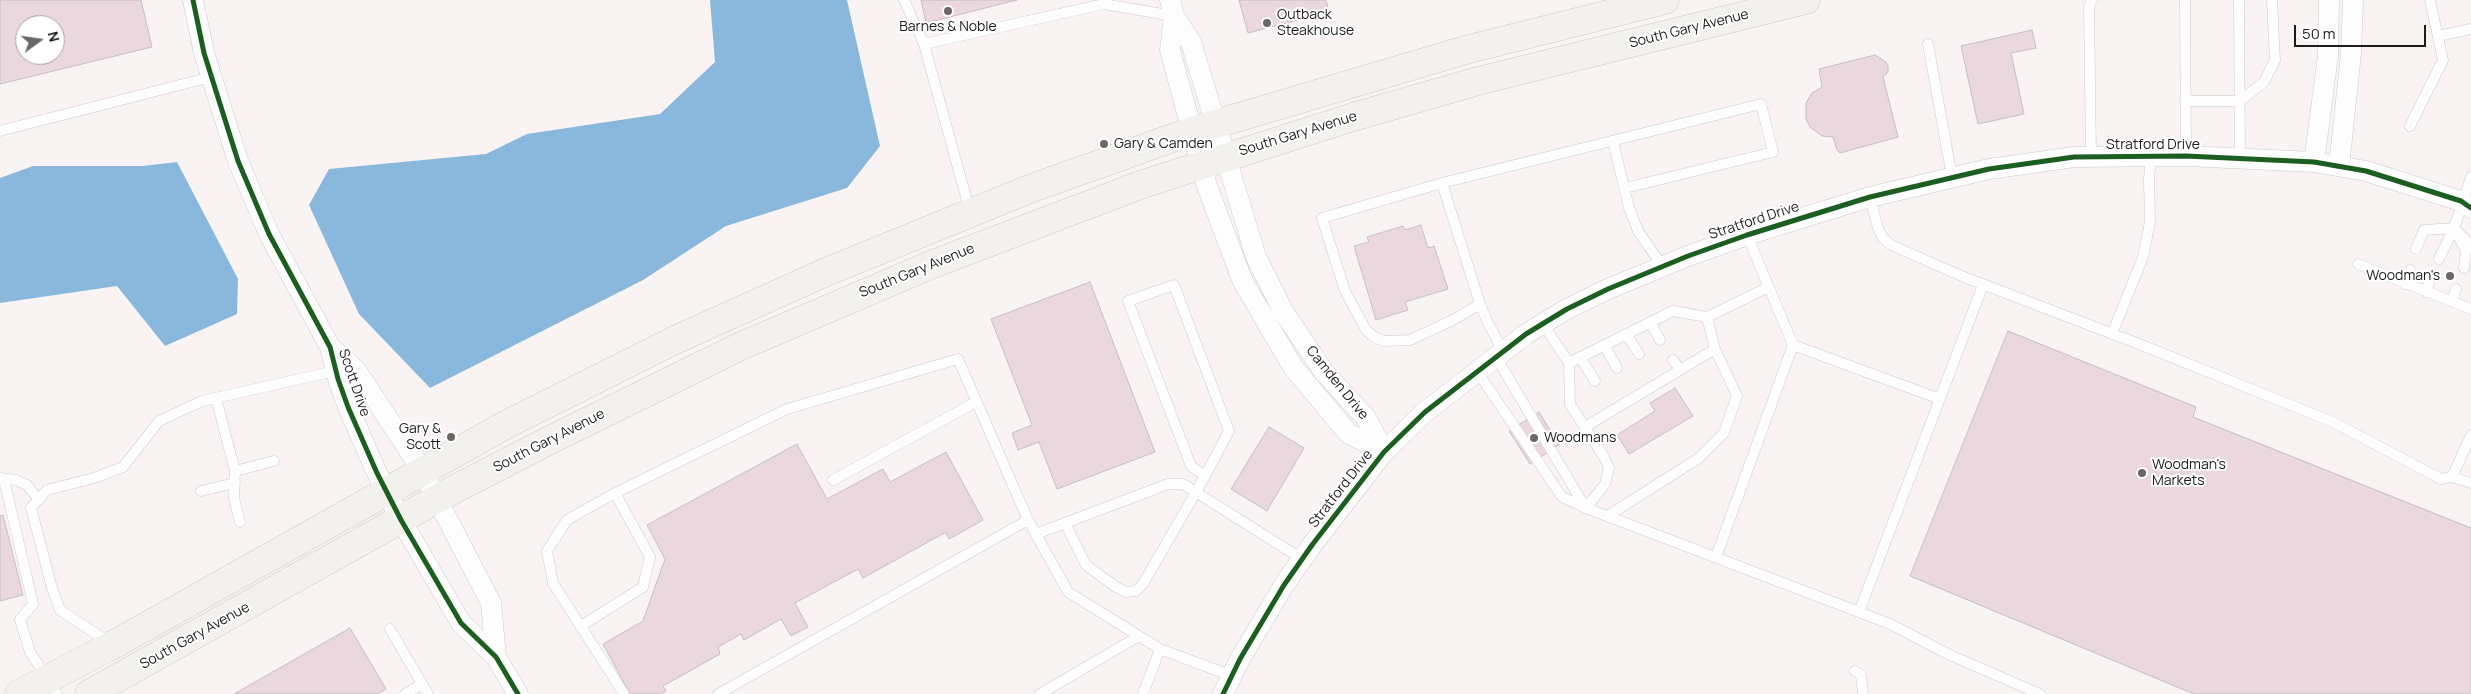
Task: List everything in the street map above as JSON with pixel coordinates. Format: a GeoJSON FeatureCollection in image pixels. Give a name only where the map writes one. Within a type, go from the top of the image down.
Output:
{"type":"FeatureCollection","features":[{"type":"Feature","properties":{"kind":"main road"},"geometry":{"type":"LineString","coordinates":[[19,694],[53,687],[113,645],[507,424],[675,340],[795,285],[970,213],[1204,127],[1469,49],[1665,0]]}},
{"type":"Feature","properties":{"kind":"main road","name":"South Gary Avenue"},"geometry":{"type":"LineString","coordinates":[[89,694],[438,499],[625,402],[810,316],[997,238],[1213,160],[1478,81],[1806,0]]}},
{"type":"Feature","properties":{"kind":"street","name":"Scott Drive"},"geometry":{"type":"LineString","coordinates":[[193,0],[211,77],[238,161],[269,234],[330,348],[348,407],[400,520],[462,623],[496,657],[518,694]]}},
{"type":"Feature","properties":{"kind":"street"},"geometry":{"type":"LineString","coordinates":[[2314,162],[2328,56],[2329,0]]}},
{"type":"Feature","properties":{"kind":"street"},"geometry":{"type":"LineString","coordinates":[[2339,166],[2351,54],[2353,0]]}},
{"type":"Feature","properties":{"kind":"street","name":"Camden Drive"},"geometry":{"type":"LineString","coordinates":[[1172,8],[1170,50],[1204,127],[1213,160],[1256,257],[1283,311],[1324,372],[1366,418],[1384,452]]}},
{"type":"Feature","properties":{"kind":"street","name":"Stratford Drive"},"geometry":{"type":"LineString","coordinates":[[1228,685],[1284,585],[1384,452],[1425,412],[1477,370],[1543,324],[1608,288],[1747,235],[1870,197],[1952,177],[2008,166],[2074,157],[2186,156],[2314,162],[2366,171],[2466,205]]}},
{"type":"Feature","properties":{"kind":"street","name":"Scott Drive"},"geometry":{"type":"LineString","coordinates":[[330,348],[356,370],[422,470],[438,499],[491,603],[496,657]]}},
{"type":"Feature","properties":{"kind":"lane"},"geometry":{"type":"LineString","coordinates":[[904,0],[924,44],[970,213]]}},
{"type":"Feature","properties":{"kind":"lane"},"geometry":{"type":"LineString","coordinates":[[2091,156],[2089,6],[2092,0]]}},
{"type":"Feature","properties":{"kind":"lane"},"geometry":{"type":"LineString","coordinates":[[2185,0],[2186,156]]}},
{"type":"Feature","properties":{"kind":"lane"},"geometry":{"type":"LineString","coordinates":[[2239,0],[2240,158]]}},
{"type":"Feature","properties":{"kind":"lane"},"geometry":{"type":"LineString","coordinates":[[2185,101],[2240,101],[2264,82],[2275,60],[2272,0]]}},
{"type":"Feature","properties":{"kind":"lane"},"geometry":{"type":"LineString","coordinates":[[2410,126],[2443,60],[2430,0]]}},
{"type":"Feature","properties":{"kind":"lane"},"geometry":{"type":"LineString","coordinates":[[924,44],[1104,4],[1172,8]]}},
{"type":"Feature","properties":{"kind":"lane"},"geometry":{"type":"LineString","coordinates":[[2438,36],[2471,29]]}},
{"type":"Feature","properties":{"kind":"lane"},"geometry":{"type":"LineString","coordinates":[[1928,44],[1952,177]]}},
{"type":"Feature","properties":{"kind":"lane"},"geometry":{"type":"LineString","coordinates":[[0,131],[211,77]]}},
{"type":"Feature","properties":{"kind":"lane"},"geometry":{"type":"LineString","coordinates":[[1480,304],[1453,320],[1410,340],[1384,341],[1374,337],[1366,330],[1345,291],[1322,218],[1442,183],[1761,104],[1773,152],[1624,188]]}},
{"type":"Feature","properties":{"kind":"lane"},"geometry":{"type":"LineString","coordinates":[[1613,141],[1624,188],[1638,231],[1663,267]]}},
{"type":"Feature","properties":{"kind":"lane"},"geometry":{"type":"LineString","coordinates":[[2112,334],[2144,257],[2150,222],[2148,179],[2151,156]]}},
{"type":"Feature","properties":{"kind":"lane"},"geometry":{"type":"LineString","coordinates":[[2439,259],[2466,205],[2471,177]]}},
{"type":"Feature","properties":{"kind":"lane"},"geometry":{"type":"LineString","coordinates":[[1442,183],[1480,304],[1500,354],[1586,508]]}},
{"type":"Feature","properties":{"kind":"lane"},"geometry":{"type":"LineString","coordinates":[[1870,197],[1878,228],[1882,237],[1891,245],[1983,285],[2333,422],[2441,479],[2452,477],[2471,484]]}},
{"type":"Feature","properties":{"kind":"lane"},"geometry":{"type":"LineString","coordinates":[[2454,228],[2466,251],[2464,268]]}},
{"type":"Feature","properties":{"kind":"lane"},"geometry":{"type":"LineString","coordinates":[[2416,249],[2424,230],[2454,228],[2471,245]]}},
{"type":"Feature","properties":{"kind":"lane"},"geometry":{"type":"LineString","coordinates":[[1716,557],[1793,344],[1747,235]]}},
{"type":"Feature","properties":{"kind":"lane"},"geometry":{"type":"LineString","coordinates":[[2358,264],[2471,309]]}},
{"type":"Feature","properties":{"kind":"lane"},"geometry":{"type":"LineString","coordinates":[[2405,284],[2410,270]]}},
{"type":"Feature","properties":{"kind":"lane"},"geometry":{"type":"LineString","coordinates":[[2426,292],[2430,278]]}},
{"type":"Feature","properties":{"kind":"lane"},"geometry":{"type":"LineString","coordinates":[[1065,523],[1086,564],[1116,587],[1126,592],[1136,591],[1143,584],[1205,476],[1229,431],[1174,285],[1128,301],[1190,466],[1205,476]]}},
{"type":"Feature","properties":{"kind":"lane"},"geometry":{"type":"LineString","coordinates":[[1859,612],[1983,285]]}},
{"type":"Feature","properties":{"kind":"lane"},"geometry":{"type":"LineString","coordinates":[[1569,363],[1673,311],[1708,317],[1769,287]]}},
{"type":"Feature","properties":{"kind":"lane"},"geometry":{"type":"LineString","coordinates":[[2452,302],[2456,288]]}},
{"type":"Feature","properties":{"kind":"lane"},"geometry":{"type":"LineString","coordinates":[[1609,515],[1698,458],[1724,433],[1736,396],[1715,349],[1708,317]]}},
{"type":"Feature","properties":{"kind":"lane"},"geometry":{"type":"LineString","coordinates":[[1650,322],[1660,340]]}},
{"type":"Feature","properties":{"kind":"lane"},"geometry":{"type":"LineString","coordinates":[[1543,324],[1569,363],[1570,404],[1609,468],[1604,484],[1586,508]]}},
{"type":"Feature","properties":{"kind":"lane"},"geometry":{"type":"LineString","coordinates":[[1626,334],[1639,354]]}},
{"type":"Feature","properties":{"kind":"lane"},"geometry":{"type":"LineString","coordinates":[[1793,344],[1940,399]]}},
{"type":"Feature","properties":{"kind":"lane"},"geometry":{"type":"LineString","coordinates":[[1604,345],[1617,368]]}},
{"type":"Feature","properties":{"kind":"lane"},"geometry":{"type":"LineString","coordinates":[[1585,427],[1611,405],[1636,397],[1715,349]]}},
{"type":"Feature","properties":{"kind":"lane"},"geometry":{"type":"LineString","coordinates":[[1580,357],[1595,381]]}},
{"type":"Feature","properties":{"kind":"lane"},"geometry":{"type":"LineString","coordinates":[[624,694],[553,583],[547,551],[566,520],[615,493],[787,409],[958,359],[1028,520],[1068,592],[1139,636],[1228,685]]}},
{"type":"Feature","properties":{"kind":"lane"},"geometry":{"type":"LineString","coordinates":[[1673,360],[1680,370]]}},
{"type":"Feature","properties":{"kind":"lane"},"geometry":{"type":"LineString","coordinates":[[1477,370],[1562,497],[1586,508],[1609,515],[1890,624],[1950,655],[2040,694]]}},
{"type":"Feature","properties":{"kind":"lane"},"geometry":{"type":"LineString","coordinates":[[113,645],[60,610],[52,588],[31,508],[47,490],[94,478],[124,467],[159,421],[202,401],[336,371]]}},
{"type":"Feature","properties":{"kind":"lane"},"geometry":{"type":"LineString","coordinates":[[1651,374],[1658,383]]}},
{"type":"Feature","properties":{"kind":"lane"},"geometry":{"type":"LineString","coordinates":[[1630,387],[1636,397]]}},
{"type":"Feature","properties":{"kind":"lane"},"geometry":{"type":"LineString","coordinates":[[216,398],[235,470],[234,498],[240,522]]}},
{"type":"Feature","properties":{"kind":"lane"},"geometry":{"type":"LineString","coordinates":[[833,480],[976,402]]}},
{"type":"Feature","properties":{"kind":"lane"},"geometry":{"type":"LineString","coordinates":[[2452,477],[2471,435]]}},
{"type":"Feature","properties":{"kind":"lane"},"geometry":{"type":"LineString","coordinates":[[235,470],[274,462]]}},
{"type":"Feature","properties":{"kind":"lane"},"geometry":{"type":"LineString","coordinates":[[39,500],[27,485],[2,478],[33,604],[20,620],[30,652],[53,687]]}},
{"type":"Feature","properties":{"kind":"lane"},"geometry":{"type":"LineString","coordinates":[[201,491],[234,483]]}},
{"type":"Feature","properties":{"kind":"lane"},"geometry":{"type":"LineString","coordinates":[[1036,534],[1168,484],[1183,484],[1302,560]]}},
{"type":"Feature","properties":{"kind":"lane"},"geometry":{"type":"LineString","coordinates":[[581,626],[643,587],[650,557],[615,493]]}},
{"type":"Feature","properties":{"kind":"lane"},"geometry":{"type":"LineString","coordinates":[[718,694],[1028,520]]}},
{"type":"Feature","properties":{"kind":"lane"},"geometry":{"type":"LineString","coordinates":[[390,629],[428,694]]}},
{"type":"Feature","properties":{"kind":"lane"},"geometry":{"type":"LineString","coordinates":[[1040,694],[1139,636]]}},
{"type":"Feature","properties":{"kind":"lane"},"geometry":{"type":"LineString","coordinates":[[1142,694],[1160,648]]}},
{"type":"Feature","properties":{"kind":"lane"},"geometry":{"type":"LineString","coordinates":[[1855,671],[1861,675],[1863,694]]}},
{"type":"Feature","properties":{"kind":"lane"},"geometry":{"type":"LineString","coordinates":[[405,694],[422,684]]}},
{"type":"Feature","properties":{"kind":"water"},"geometry":{"type":"Polygon","coordinates":[[[710,0],[847,0],[880,146],[847,188],[726,226],[643,280],[430,388],[359,314],[309,205],[329,169],[486,154],[527,134],[660,114],[715,62],[710,0]]]}},
{"type":"Feature","properties":{"kind":"water"},"geometry":{"type":"Polygon","coordinates":[[[177,162],[238,279],[237,314],[165,346],[117,286],[0,303],[0,178],[33,166],[143,166],[177,162]]]}},
{"type":"Feature","properties":{"kind":"building"},"geometry":{"type":"Polygon","coordinates":[[[0,0],[141,0],[152,47],[0,84],[0,0]]]}},
{"type":"Feature","properties":{"kind":"building","name":"Barnes & Noble"},"geometry":{"type":"Polygon","coordinates":[[[921,0],[1017,0],[926,23],[921,0]]]}},
{"type":"Feature","properties":{"kind":"building","name":"Outback Steakhouse"},"geometry":{"type":"Polygon","coordinates":[[[1239,0],[1326,0],[1329,12],[1248,33],[1239,0]]]}},
{"type":"Feature","properties":{"kind":"building"},"geometry":{"type":"Polygon","coordinates":[[[2032,30],[2036,48],[2011,53],[2024,114],[1978,124],[1961,46],[2032,30]]]}},
{"type":"Feature","properties":{"kind":"building"},"geometry":{"type":"Polygon","coordinates":[[[1875,55],[1886,62],[1888,66],[1888,72],[1883,77],[1898,137],[1840,153],[1837,150],[1833,137],[1822,136],[1810,127],[1806,119],[1806,103],[1812,93],[1822,87],[1819,69],[1875,55]]]}},
{"type":"Feature","properties":{"kind":"building"},"geometry":{"type":"Polygon","coordinates":[[[1421,225],[1428,248],[1434,246],[1448,289],[1405,302],[1408,310],[1376,320],[1354,246],[1369,242],[1367,237],[1403,226],[1405,230],[1421,225]]]}},
{"type":"Feature","properties":{"kind":"building"},"geometry":{"type":"Polygon","coordinates":[[[1090,282],[1155,452],[1057,489],[1039,442],[1018,450],[1012,433],[1032,425],[991,319],[1090,282]]]}},
{"type":"Feature","properties":{"kind":"building","name":"Woodman's Markets"},"geometry":{"type":"Polygon","coordinates":[[[2008,331],[2196,407],[2193,417],[2471,528],[2471,694],[2194,694],[1910,576],[2008,331]]]}},
{"type":"Feature","properties":{"kind":"building","name":"Woodmans"},"geometry":{"type":"Polygon","coordinates":[[[1675,388],[1693,416],[1629,454],[1617,435],[1655,411],[1650,403],[1675,388]]]}},
{"type":"Feature","properties":{"kind":"building","name":"Woodmans"},"geometry":{"type":"Polygon","coordinates":[[[1539,412],[1559,445],[1530,464],[1509,431],[1539,412]]]}},
{"type":"Feature","properties":{"kind":"building"},"geometry":{"type":"Polygon","coordinates":[[[1269,427],[1304,448],[1267,511],[1231,489],[1269,427]]]}},
{"type":"Feature","properties":{"kind":"building"},"geometry":{"type":"Polygon","coordinates":[[[797,444],[827,499],[883,469],[890,482],[946,452],[983,520],[949,539],[946,532],[863,578],[858,569],[795,603],[808,627],[791,636],[781,619],[744,640],[741,634],[718,647],[720,654],[663,686],[666,691],[660,694],[630,694],[603,644],[643,621],[665,559],[647,525],[797,444]]]}},
{"type":"Feature","properties":{"kind":"building"},"geometry":{"type":"Polygon","coordinates":[[[3,515],[23,595],[0,601],[0,516],[3,515]]]}},
{"type":"Feature","properties":{"kind":"building"},"geometry":{"type":"Polygon","coordinates":[[[350,628],[386,689],[377,694],[234,694],[350,628]]]}},
{"type":"Feature","properties":{"kind":"cycle path"},"geometry":{"type":"LineString","coordinates":[[193,0],[204,53],[238,161],[269,234],[330,347],[338,379],[348,407],[377,473],[401,520],[461,623],[496,657],[518,694]]}},
{"type":"Feature","properties":{"kind":"cycle path"},"geometry":{"type":"LineString","coordinates":[[1223,694],[1240,659],[1284,585],[1312,545],[1384,452],[1425,412],[1526,334],[1567,309],[1608,289],[1688,256],[1747,235],[1870,197],[1989,169],[2074,157],[2186,156],[2314,162],[2366,171],[2461,201],[2471,208]]}},
{"type":"Feature","properties":{"kind":"place","name":"Barnes & Noble"},"geometry":{"type":"Point","coordinates":[948,11]}},
{"type":"Feature","properties":{"kind":"place","name":"Outback Steakhouse"},"geometry":{"type":"Point","coordinates":[1267,23]}},
{"type":"Feature","properties":{"kind":"place","name":"Gary & Camden"},"geometry":{"type":"Point","coordinates":[1104,144]}},
{"type":"Feature","properties":{"kind":"place","name":"Woodman's"},"geometry":{"type":"Point","coordinates":[2450,276]}},
{"type":"Feature","properties":{"kind":"place","name":"Gary & Scott"},"geometry":{"type":"Point","coordinates":[451,437]}},
{"type":"Feature","properties":{"kind":"place","name":"Woodmans"},"geometry":{"type":"Point","coordinates":[1534,438]}},
{"type":"Feature","properties":{"kind":"place","name":"Woodman's Markets"},"geometry":{"type":"Point","coordinates":[2142,473]}}]}
